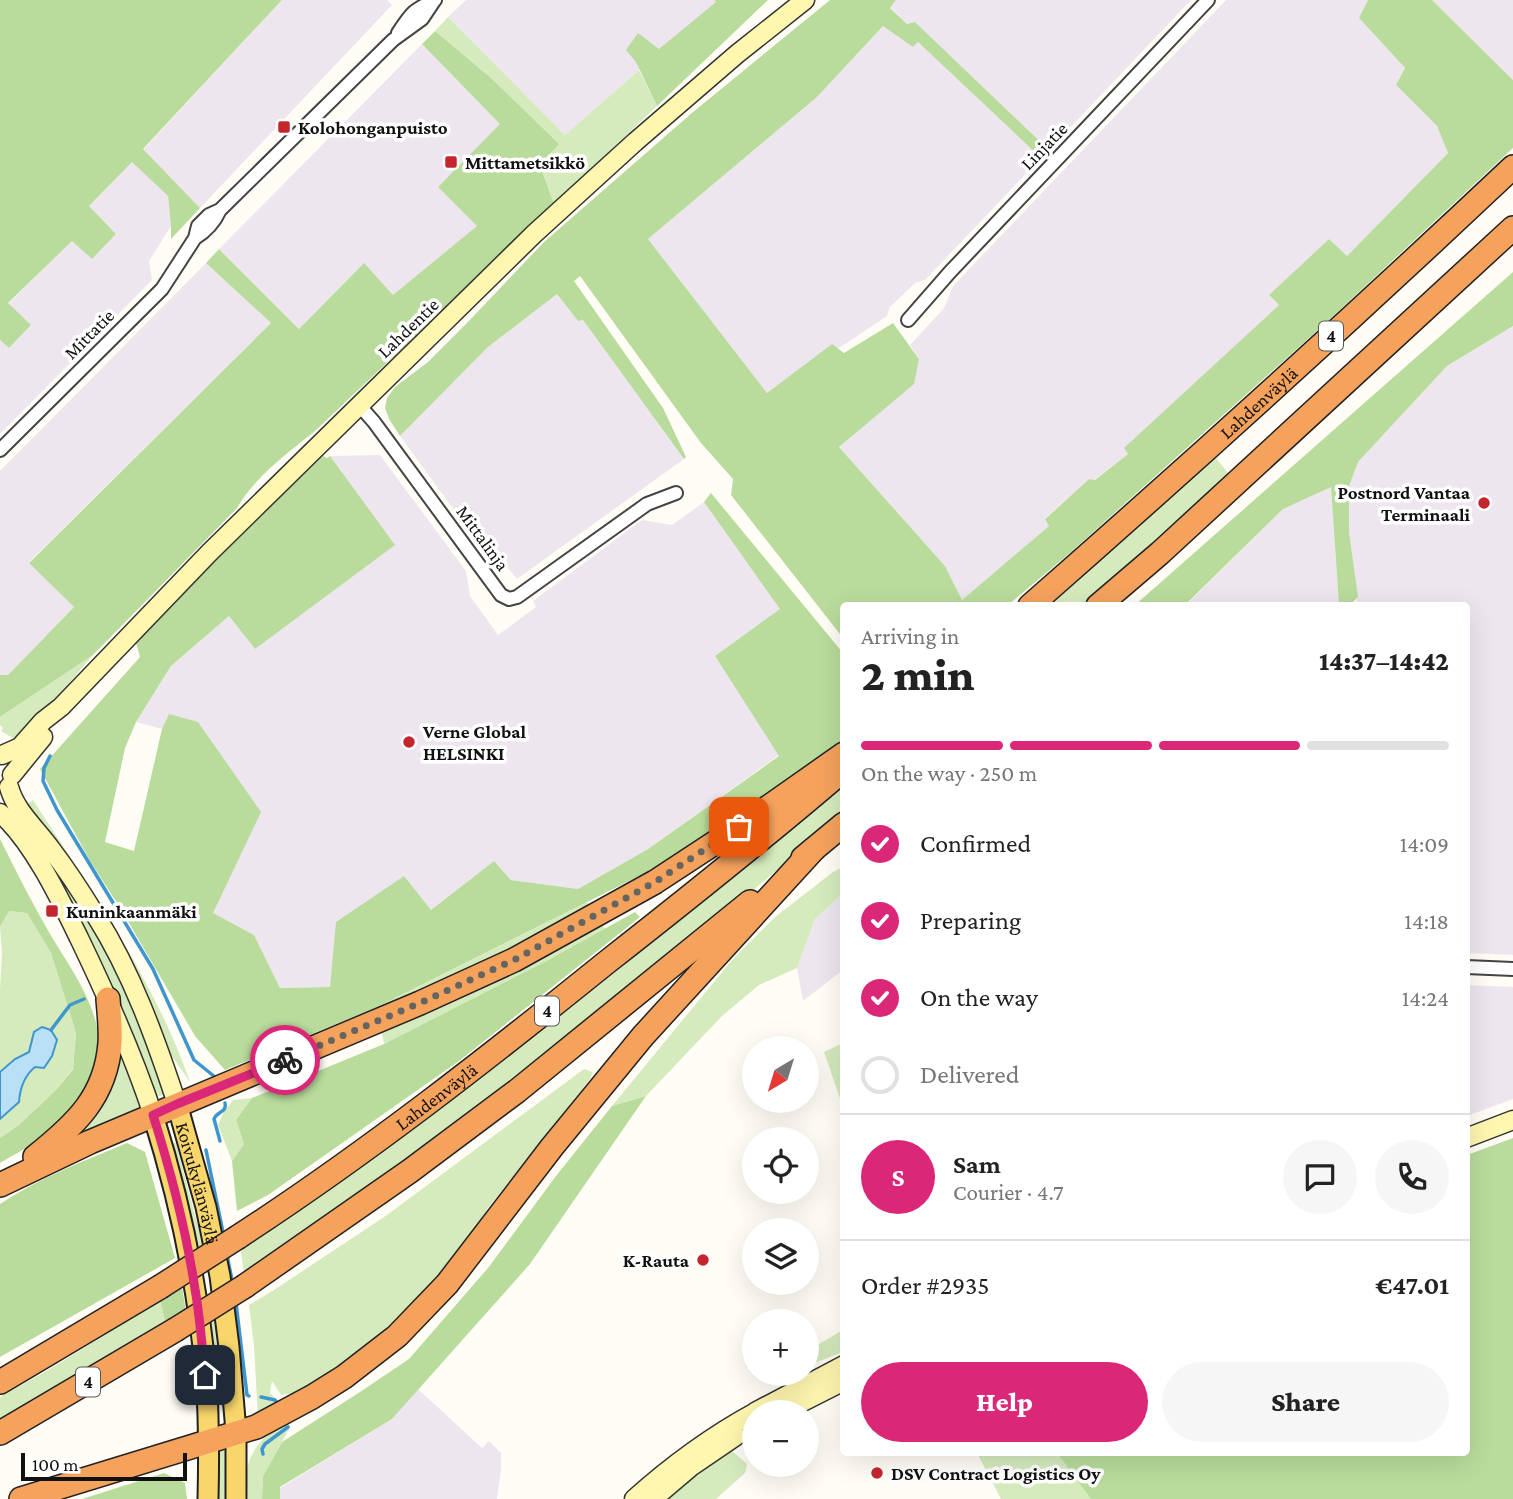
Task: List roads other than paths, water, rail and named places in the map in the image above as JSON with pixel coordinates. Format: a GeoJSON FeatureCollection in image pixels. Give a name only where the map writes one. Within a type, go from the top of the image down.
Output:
{"type":"FeatureCollection","features":[{"type":"Feature","properties":{"kind":"highway","name":"Lahdenväylä"},"geometry":{"type":"LineString","coordinates":[[1035,602],[1157,494],[1513,167]]}},
{"type":"Feature","properties":{"kind":"highway","name":"4"},"geometry":{"type":"LineString","coordinates":[[1103,602],[1160,553],[1513,228]]}},
{"type":"Feature","properties":{"kind":"highway"},"geometry":{"type":"LineString","coordinates":[[0,1185],[59,1155],[420,1003],[514,960],[655,882],[840,757]]}},
{"type":"Feature","properties":{"kind":"highway","name":"Lahdenväylä"},"geometry":{"type":"LineString","coordinates":[[0,1382],[160,1287],[238,1237],[373,1143],[487,1059],[840,773]]}},
{"type":"Feature","properties":{"kind":"highway","name":"4"},"geometry":{"type":"LineString","coordinates":[[0,1433],[246,1286],[410,1171],[517,1091],[840,827]]}},
{"type":"Feature","properties":{"kind":"highway"},"geometry":{"type":"LineString","coordinates":[[22,1499],[256,1427],[344,1377],[397,1336],[447,1284],[552,1147],[643,1036],[813,850]]}},
{"type":"Feature","properties":{"kind":"highway"},"geometry":{"type":"LineString","coordinates":[[0,1185],[69,1130],[93,1099],[105,1070],[110,1046],[108,999]]}},
{"type":"Feature","properties":{"kind":"main road","name":"Lahdentie"},"geometry":{"type":"LineString","coordinates":[[1,755],[20,747],[43,720],[61,707],[219,543],[534,234],[737,54],[805,0]]}},
{"type":"Feature","properties":{"kind":"main road","name":"Lahdentie"},"geometry":{"type":"LineString","coordinates":[[7,786],[51,727],[61,707]]}},
{"type":"Feature","properties":{"kind":"main road","name":"Koivukylänväylä"},"geometry":{"type":"LineString","coordinates":[[1,755],[11,768],[7,786],[12,799],[51,848],[98,918],[135,991],[165,1066],[206,1207],[220,1276],[236,1432],[236,1499]]}},
{"type":"Feature","properties":{"kind":"main road","name":"Koivukylänväylä"},"geometry":{"type":"LineString","coordinates":[[0,813],[22,836],[52,885],[108,999],[153,1115],[178,1200],[195,1290],[205,1375],[209,1441],[208,1499]]}},
{"type":"Feature","properties":{"kind":"main road"},"geometry":{"type":"LineString","coordinates":[[1470,1136],[1513,1120]]}},
{"type":"Feature","properties":{"kind":"main road"},"geometry":{"type":"LineString","coordinates":[[779,1400],[840,1367]]}},
{"type":"Feature","properties":{"kind":"main road"},"geometry":{"type":"LineString","coordinates":[[807,1400],[840,1383]]}},
{"type":"Feature","properties":{"kind":"main road"},"geometry":{"type":"LineString","coordinates":[[634,1499],[696,1449],[742,1420]]}},
{"type":"Feature","properties":{"kind":"main road"},"geometry":{"type":"LineString","coordinates":[[653,1499],[692,1466],[742,1433]]}},
{"type":"Feature","properties":{"kind":"street","name":"Linjatie"},"geometry":{"type":"LineString","coordinates":[[908,320],[950,272],[1208,0]]}},
{"type":"Feature","properties":{"kind":"street","name":"Mittatie"},"geometry":{"type":"LineString","coordinates":[[0,450],[162,289],[195,238],[202,221],[219,210],[393,40],[418,15],[420,6],[435,1]]}},
{"type":"Feature","properties":{"kind":"street","name":"Mittalinja"},"geometry":{"type":"LineString","coordinates":[[359,405],[501,595],[509,599],[517,597],[647,504],[676,493]]}},
{"type":"Feature","properties":{"kind":"street"},"geometry":{"type":"LineString","coordinates":[[1470,967],[1513,970]]}},
{"type":"Feature","properties":{"kind":"water"},"geometry":{"type":"Polygon","coordinates":[[[42,1027],[51,1030],[57,1040],[52,1056],[44,1068],[35,1067],[28,1074],[19,1102],[0,1119],[0,1072],[15,1059],[29,1052],[34,1032],[42,1027]]]}},
{"type":"Feature","properties":{"kind":"waterway"},"geometry":{"type":"LineString","coordinates":[[50,756],[44,768],[43,781],[57,810],[153,969],[194,1060],[215,1077]]}},
{"type":"Feature","properties":{"kind":"waterway"},"geometry":{"type":"LineString","coordinates":[[51,1030],[70,1005],[84,999]]}},
{"type":"Feature","properties":{"kind":"waterway"},"geometry":{"type":"LineString","coordinates":[[220,1141],[214,1119],[225,1109],[225,1103]]}},
{"type":"Feature","properties":{"kind":"waterway"},"geometry":{"type":"LineString","coordinates":[[206,1150],[224,1237]]}},
{"type":"Feature","properties":{"kind":"waterway"},"geometry":{"type":"LineString","coordinates":[[227,1255],[233,1285]]}},
{"type":"Feature","properties":{"kind":"waterway"},"geometry":{"type":"LineString","coordinates":[[236,1303],[249,1396]]}},
{"type":"Feature","properties":{"kind":"waterway"},"geometry":{"type":"LineString","coordinates":[[261,1397],[275,1400],[277,1403]]}},
{"type":"Feature","properties":{"kind":"waterway"},"geometry":{"type":"LineString","coordinates":[[263,1454],[265,1444],[288,1427]]}},
{"type":"Feature","properties":{"kind":"place","name":"Kolohonganpuisto"},"geometry":{"type":"Point","coordinates":[284,127]}},
{"type":"Feature","properties":{"kind":"place","name":"Mittametsikkö"},"geometry":{"type":"Point","coordinates":[451,162]}},
{"type":"Feature","properties":{"kind":"place","name":"Postnord Vantaa Terminaali"},"geometry":{"type":"Point","coordinates":[1484,503]}},
{"type":"Feature","properties":{"kind":"place","name":"Verne Global HELSINKI"},"geometry":{"type":"Point","coordinates":[409,742]}},
{"type":"Feature","properties":{"kind":"place","name":"Kuninkaanmäki"},"geometry":{"type":"Point","coordinates":[52,911]}},
{"type":"Feature","properties":{"kind":"place","name":"K-Rauta"},"geometry":{"type":"Point","coordinates":[703,1260]}},
{"type":"Feature","properties":{"kind":"place","name":"DSV Contract Logistics Oy"},"geometry":{"type":"Point","coordinates":[877,1473]}}]}
